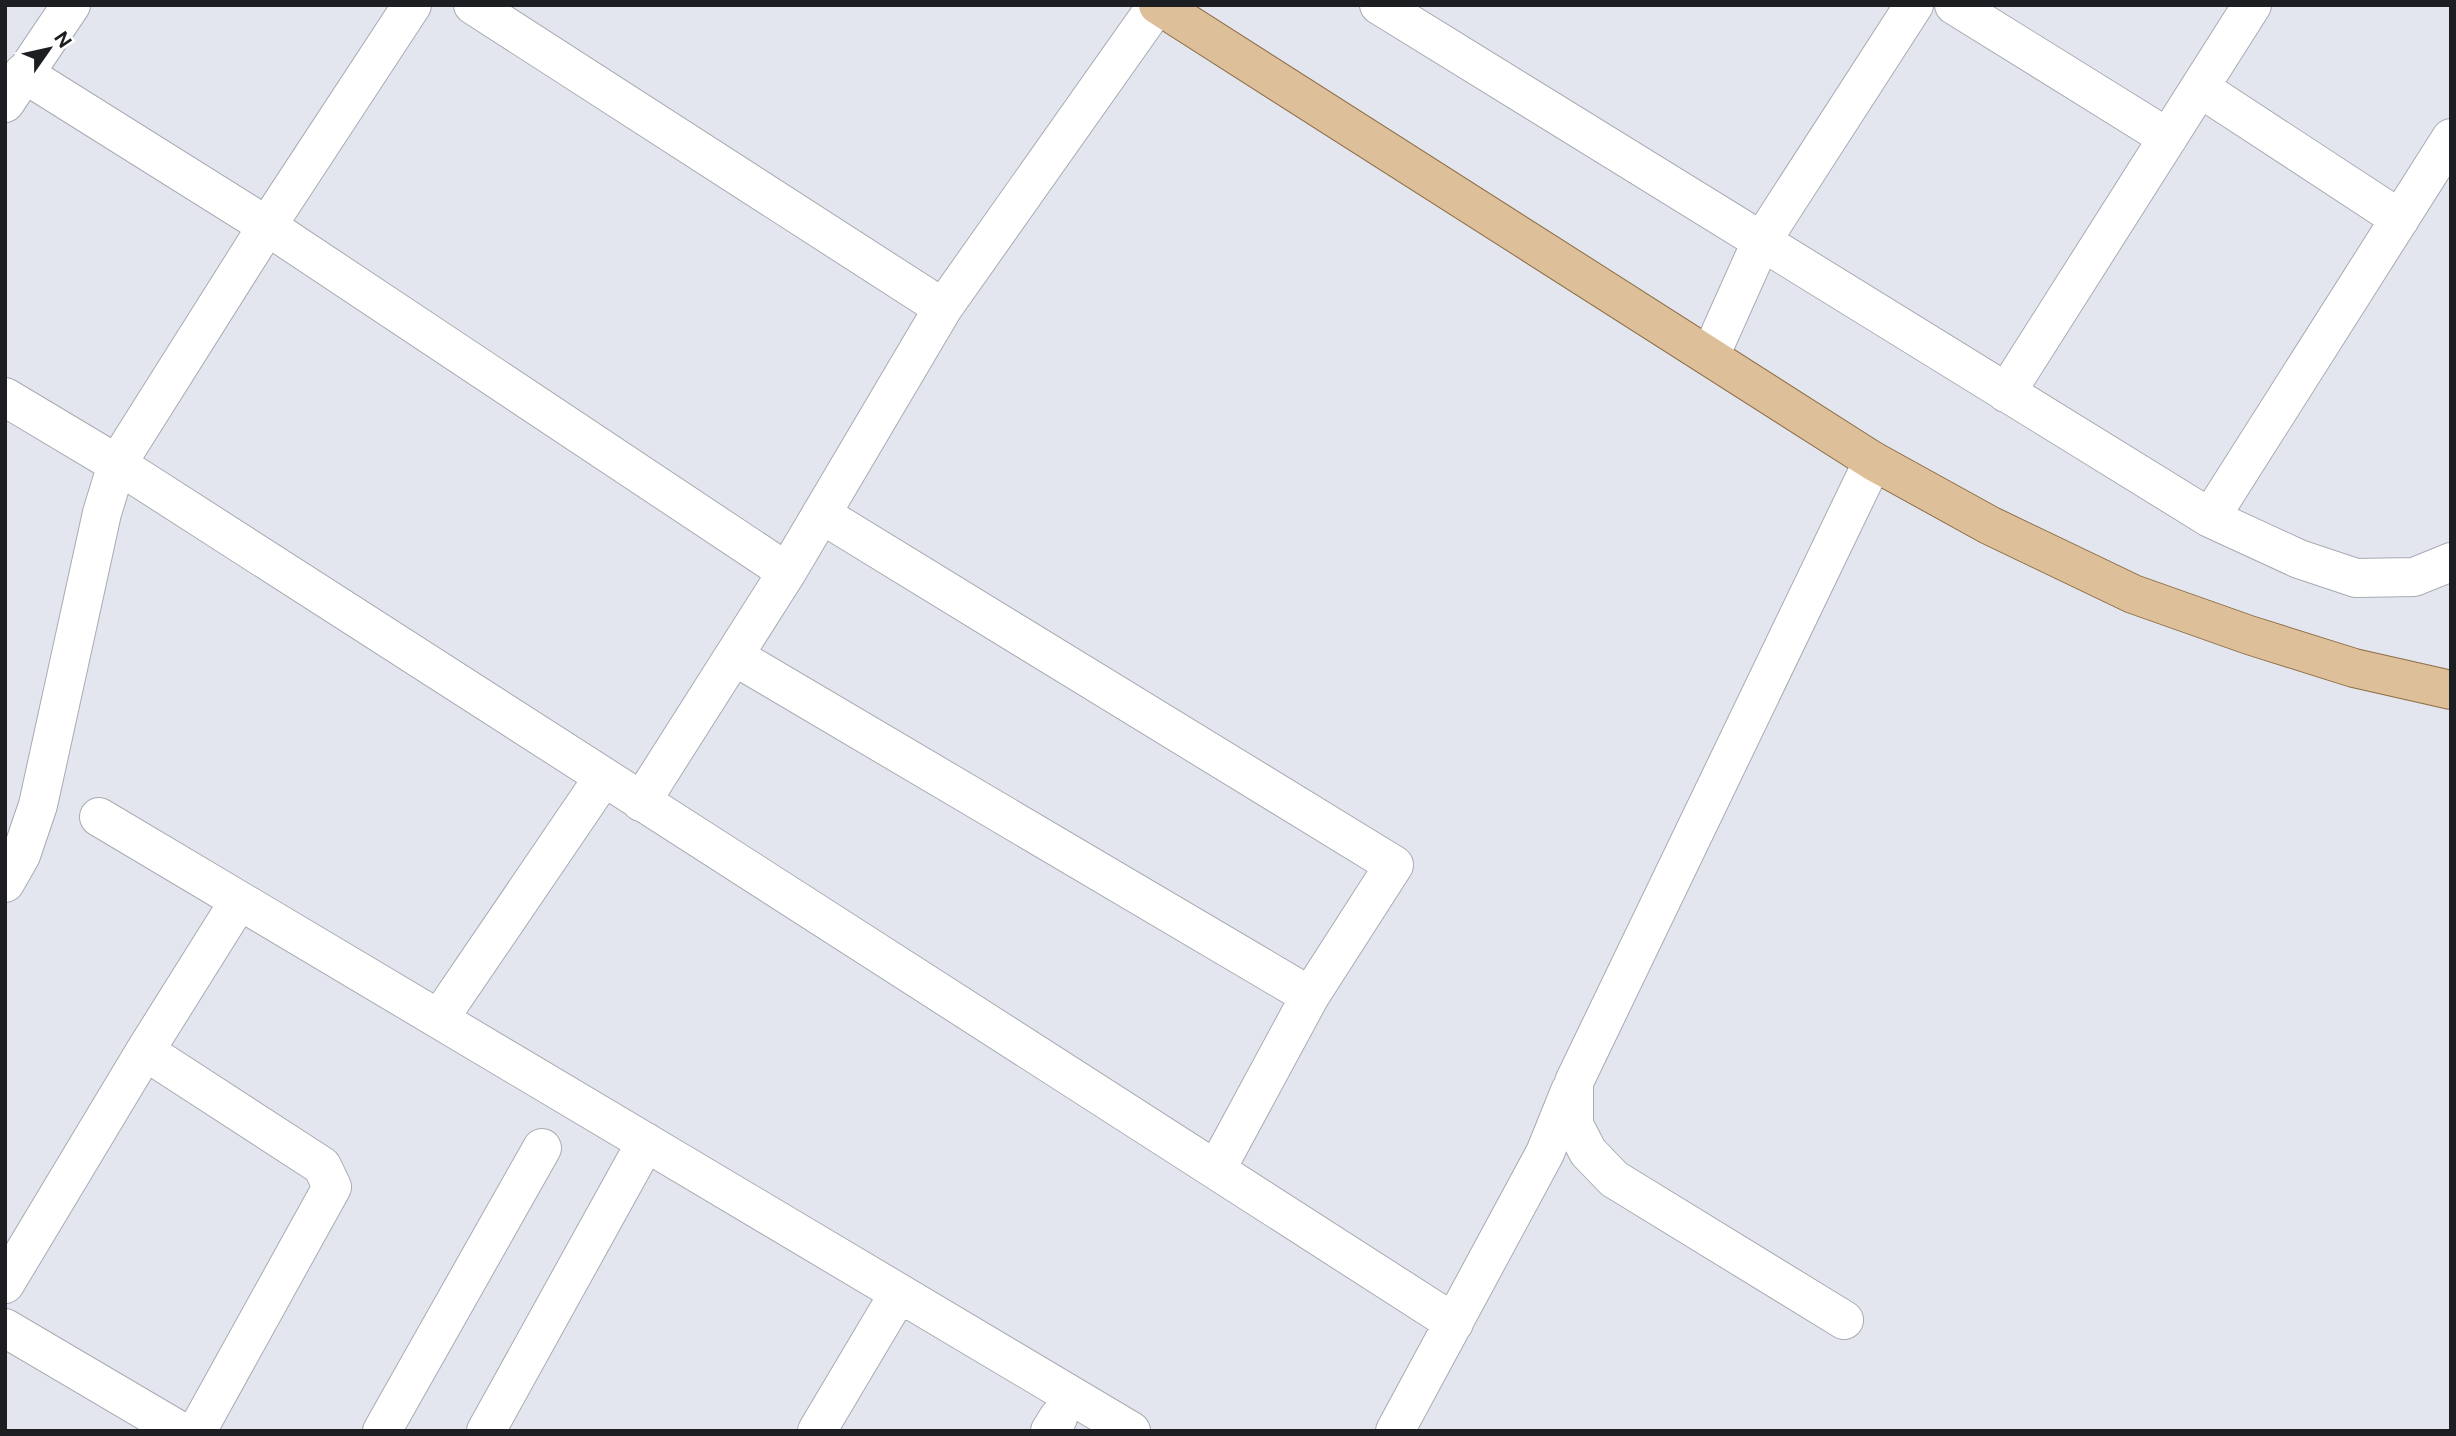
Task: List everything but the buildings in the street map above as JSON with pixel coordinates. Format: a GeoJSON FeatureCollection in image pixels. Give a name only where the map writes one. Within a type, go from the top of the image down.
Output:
{"type":"FeatureCollection","features":[{"type":"Feature","properties":{"kind":"main road"},"geometry":{"type":"LineString","coordinates":[[1157,5],[1873,461],[1989,525],[2133,594],[2354,668],[2451,690]]}},
{"type":"Feature","properties":{"kind":"street"},"geometry":{"type":"LineString","coordinates":[[71,5],[14,88],[267,226],[787,572]]}},
{"type":"Feature","properties":{"kind":"street"},"geometry":{"type":"LineString","coordinates":[[5,883],[21,855],[38,805],[102,513],[117,464],[267,226],[412,5]]}},
{"type":"Feature","properties":{"kind":"street"},"geometry":{"type":"LineString","coordinates":[[473,5],[943,308]]}},
{"type":"Feature","properties":{"kind":"street"},"geometry":{"type":"LineString","coordinates":[[641,803],[787,572],[943,308],[1157,5]]}},
{"type":"Feature","properties":{"kind":"street"},"geometry":{"type":"LineString","coordinates":[[1379,5],[2210,518],[2299,559],[2356,578],[2414,577],[2451,562]]}},
{"type":"Feature","properties":{"kind":"street"},"geometry":{"type":"LineString","coordinates":[[1710,356],[1761,242],[1914,5]]}},
{"type":"Feature","properties":{"kind":"street"},"geometry":{"type":"LineString","coordinates":[[1954,5],[2168,138]]}},
{"type":"Feature","properties":{"kind":"street"},"geometry":{"type":"LineString","coordinates":[[2006,393],[2252,5]]}},
{"type":"Feature","properties":{"kind":"street"},"geometry":{"type":"LineString","coordinates":[[2200,88],[2400,219]]}},
{"type":"Feature","properties":{"kind":"street"},"geometry":{"type":"LineString","coordinates":[[2210,518],[2451,138]]}},
{"type":"Feature","properties":{"kind":"street"},"geometry":{"type":"LineString","coordinates":[[5,397],[117,464],[1454,1323]]}},
{"type":"Feature","properties":{"kind":"street"},"geometry":{"type":"LineString","coordinates":[[1395,1431],[1545,1153],[1574,1082],[1873,461]]}},
{"type":"Feature","properties":{"kind":"street"},"geometry":{"type":"LineString","coordinates":[[821,514],[1394,865],[1310,996],[1216,1170]]}},
{"type":"Feature","properties":{"kind":"street"},"geometry":{"type":"LineString","coordinates":[[734,656],[1310,996]]}},
{"type":"Feature","properties":{"kind":"street"},"geometry":{"type":"LineString","coordinates":[[439,1020],[603,778]]}},
{"type":"Feature","properties":{"kind":"street"},"geometry":{"type":"LineString","coordinates":[[99,817],[1131,1431]]}},
{"type":"Feature","properties":{"kind":"street"},"geometry":{"type":"LineString","coordinates":[[5,1284],[239,901]]}},
{"type":"Feature","properties":{"kind":"street"},"geometry":{"type":"LineString","coordinates":[[145,1051],[322,1166],[332,1187],[197,1431]]}},
{"type":"Feature","properties":{"kind":"street"},"geometry":{"type":"LineString","coordinates":[[1574,1082],[1574,1125],[1588,1152],[1614,1179],[1844,1320]]}},
{"type":"Feature","properties":{"kind":"street"},"geometry":{"type":"LineString","coordinates":[[486,1431],[646,1142]]}},
{"type":"Feature","properties":{"kind":"street"},"geometry":{"type":"LineString","coordinates":[[382,1431],[542,1148]]}},
{"type":"Feature","properties":{"kind":"street"},"geometry":{"type":"LineString","coordinates":[[817,1431],[899,1293]]}},
{"type":"Feature","properties":{"kind":"street"},"geometry":{"type":"LineString","coordinates":[[5,1328],[180,1431]]}}]}
